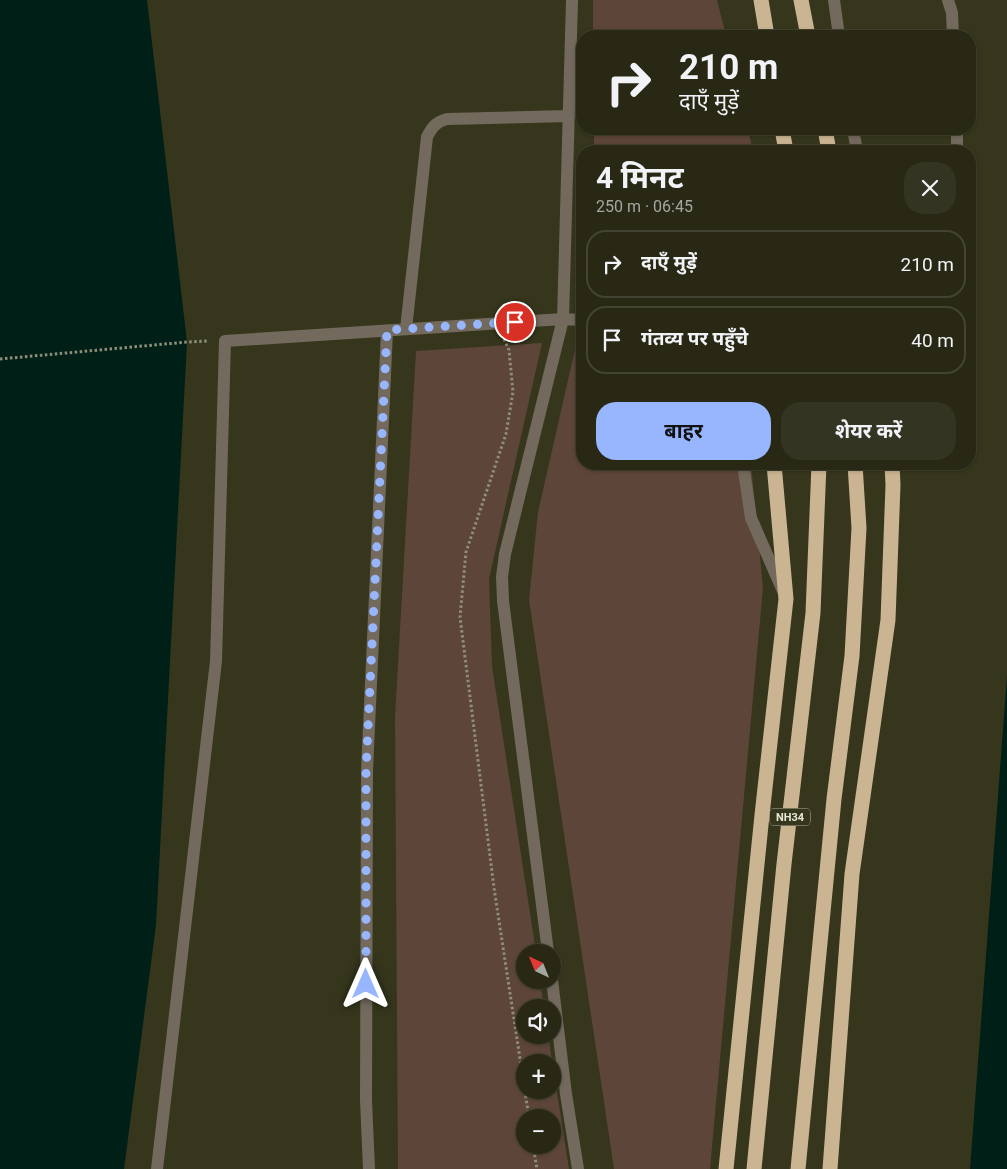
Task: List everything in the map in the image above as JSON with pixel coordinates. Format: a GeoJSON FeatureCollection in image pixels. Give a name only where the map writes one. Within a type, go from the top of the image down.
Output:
{"type":"FeatureCollection","features":[{"type":"Feature","properties":{"kind":"highway"},"geometry":{"type":"LineString","coordinates":[[761,0],[766,30]]}},
{"type":"Feature","properties":{"kind":"highway"},"geometry":{"type":"LineString","coordinates":[[801,0],[807,30]]}},
{"type":"Feature","properties":{"kind":"highway"},"geometry":{"type":"LineString","coordinates":[[726,1169],[786,598],[775,470]]}},
{"type":"Feature","properties":{"kind":"highway","name":"NH34"},"geometry":{"type":"LineString","coordinates":[[754,1169],[784,864],[813,613],[819,470]]}},
{"type":"Feature","properties":{"kind":"highway"},"geometry":{"type":"LineString","coordinates":[[798,1169],[834,799],[852,656],[859,528],[855,470]]}},
{"type":"Feature","properties":{"kind":"highway"},"geometry":{"type":"LineString","coordinates":[[830,1169],[852,874],[888,620],[892,470]]}},
{"type":"Feature","properties":{"kind":"street"},"geometry":{"type":"LineString","coordinates":[[547,944],[503,601],[502,577],[563,319],[572,0]]}},
{"type":"Feature","properties":{"kind":"street"},"geometry":{"type":"LineString","coordinates":[[834,0],[838,30]]}},
{"type":"Feature","properties":{"kind":"street"},"geometry":{"type":"LineString","coordinates":[[948,0],[952,14],[953,30]]}},
{"type":"Feature","properties":{"kind":"street"},"geometry":{"type":"LineString","coordinates":[[406,329],[427,137],[432,127],[438,121],[447,119],[569,116]]}},
{"type":"Feature","properties":{"kind":"street"},"geometry":{"type":"LineString","coordinates":[[157,1169],[216,661],[225,341],[576,320]]}},
{"type":"Feature","properties":{"kind":"street"},"geometry":{"type":"LineString","coordinates":[[369,1169],[366,1100],[366,771],[387,330]]}},
{"type":"Feature","properties":{"kind":"street"},"geometry":{"type":"LineString","coordinates":[[744,470],[751,518],[786,598]]}},
{"type":"Feature","properties":{"kind":"street"},"geometry":{"type":"LineString","coordinates":[[553,989],[566,1094],[578,1169]]}},
{"type":"Feature","properties":{"kind":"path"},"geometry":{"type":"LineString","coordinates":[[499,323],[509,350],[513,392],[506,434],[466,552],[460,617],[494,888],[528,1109]]}},
{"type":"Feature","properties":{"kind":"path"},"geometry":{"type":"LineString","coordinates":[[0,359],[188,342]]}},
{"type":"Feature","properties":{"kind":"path"},"geometry":{"type":"LineString","coordinates":[[534,1154],[537,1169]]}},
{"type":"Feature","properties":{"kind":"shaded area"},"geometry":{"type":"Polygon","coordinates":[[[593,0],[717,0],[724,30],[593,30],[593,0]]]}},
{"type":"Feature","properties":{"kind":"shaded area"},"geometry":{"type":"Polygon","coordinates":[[[594,135],[749,135],[752,145],[594,145],[594,135]]]}},
{"type":"Feature","properties":{"kind":"shaded area"},"geometry":{"type":"Polygon","coordinates":[[[542,343],[489,579],[492,666],[535,944],[516,944],[516,989],[541,989],[543,999],[516,999],[516,1044],[549,1044],[551,1054],[516,1054],[516,1099],[558,1099],[560,1109],[516,1109],[516,1154],[561,1154],[561,1118],[569,1169],[398,1169],[395,717],[416,351],[542,343]]]}},
{"type":"Feature","properties":{"kind":"shaded area"},"geometry":{"type":"Polygon","coordinates":[[[576,345],[576,470],[752,470],[763,588],[710,1169],[614,1169],[529,600],[538,512],[576,345]]]}},
{"type":"Feature","properties":{"kind":"water"},"geometry":{"type":"Polygon","coordinates":[[[0,0],[147,0],[187,342],[156,925],[124,1169],[0,1169],[0,0]]]}},
{"type":"Feature","properties":{"kind":"water"},"geometry":{"type":"Polygon","coordinates":[[[1007,676],[1007,1169],[970,1169],[1007,676]]]}},
{"type":"Feature","properties":{"kind":"route"},"geometry":{"type":"LineString","coordinates":[[366,984],[366,771],[387,330],[515,322]]}}]}
